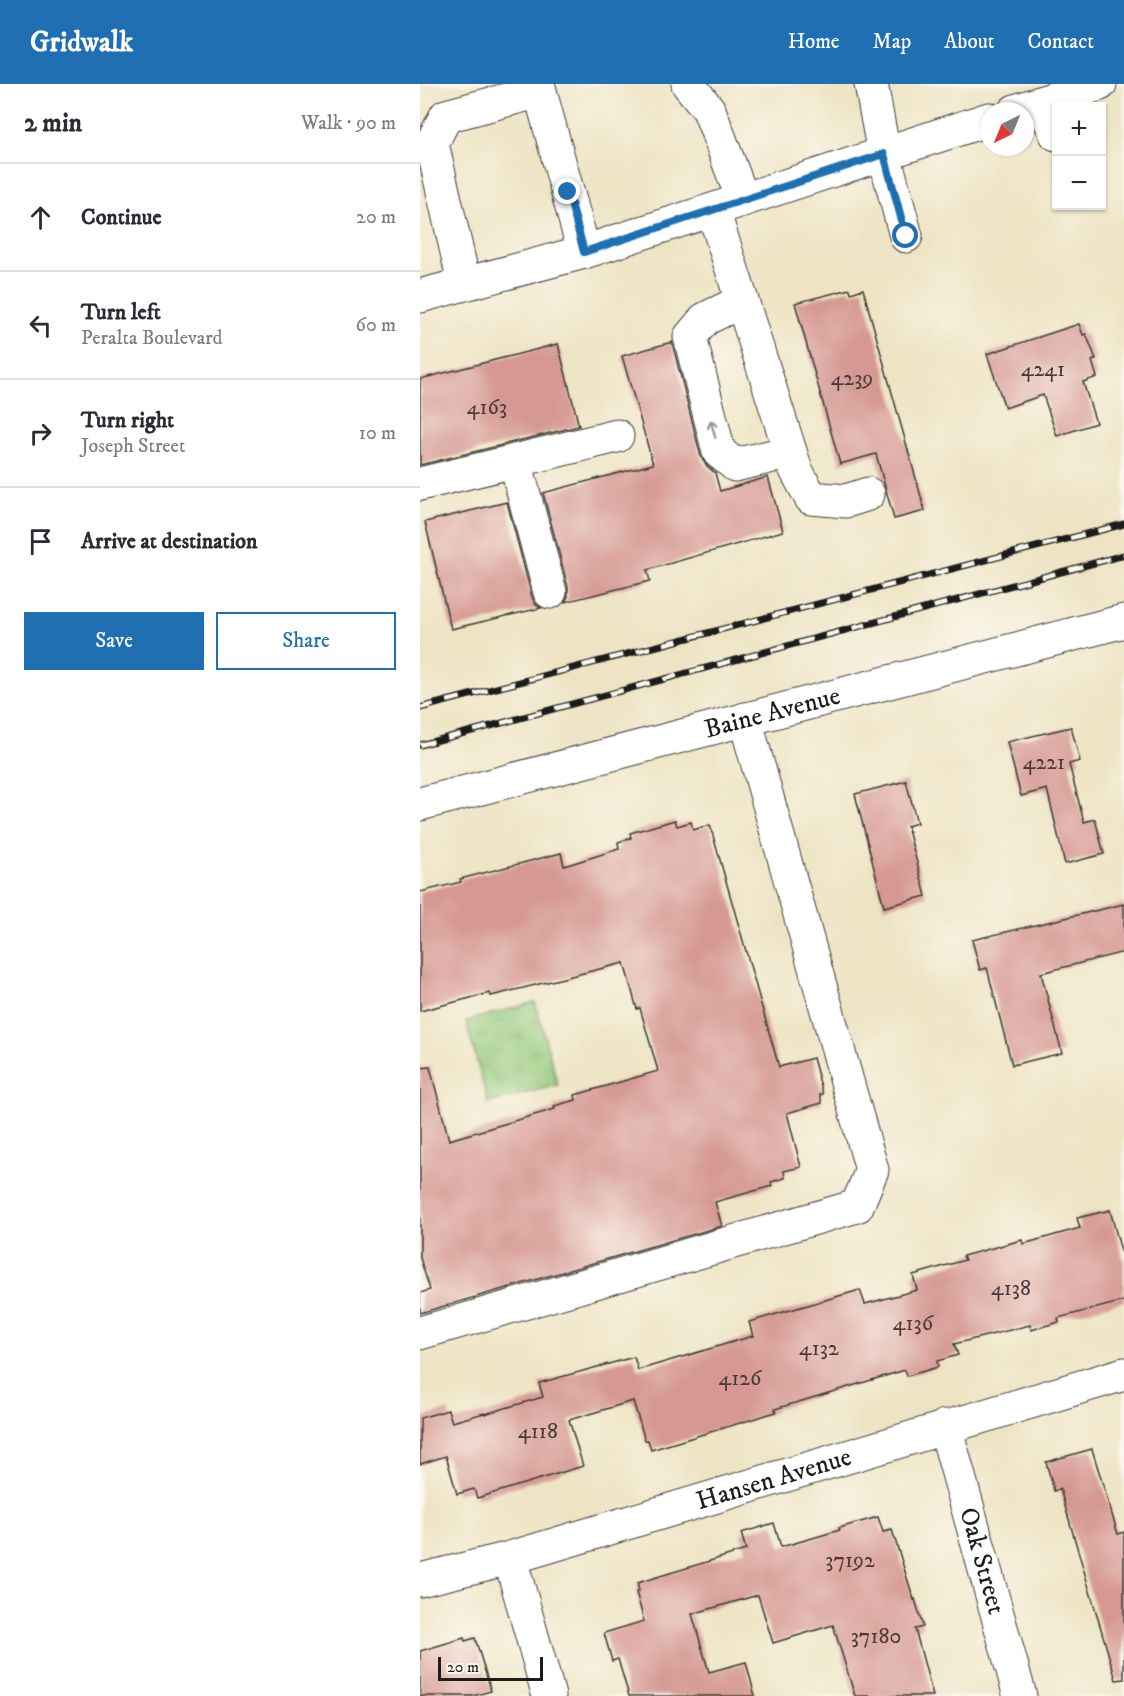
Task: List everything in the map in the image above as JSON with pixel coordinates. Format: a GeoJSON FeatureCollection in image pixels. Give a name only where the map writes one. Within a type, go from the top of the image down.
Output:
{"type":"FeatureCollection","features":[{"type":"Feature","properties":{"kind":"street"},"geometry":{"type":"LineString","coordinates":[[688,84],[709,110],[728,205],[742,301],[795,470],[811,498],[846,501],[868,494]]}},
{"type":"Feature","properties":{"kind":"street"},"geometry":{"type":"LineString","coordinates":[[872,84],[884,154],[906,236]]}},
{"type":"Feature","properties":{"kind":"street"},"geometry":{"type":"LineString","coordinates":[[1052,121],[1045,98],[1100,84]]}},
{"type":"Feature","properties":{"kind":"street"},"geometry":{"type":"LineString","coordinates":[[464,284],[432,142],[446,116],[539,87],[584,252]]}},
{"type":"Feature","properties":{"kind":"street"},"geometry":{"type":"LineString","coordinates":[[420,296],[584,252],[980,122]]}},
{"type":"Feature","properties":{"kind":"street"},"geometry":{"type":"LineString","coordinates":[[742,301],[705,320],[690,337],[719,452],[735,465],[790,452]]}},
{"type":"Feature","properties":{"kind":"street"},"geometry":{"type":"LineString","coordinates":[[420,484],[617,436]]}},
{"type":"Feature","properties":{"kind":"street"},"geometry":{"type":"LineString","coordinates":[[515,461],[550,592]]}},
{"type":"Feature","properties":{"kind":"street","name":"Baine Avenue"},"geometry":{"type":"LineString","coordinates":[[420,804],[1124,621]]}},
{"type":"Feature","properties":{"kind":"street"},"geometry":{"type":"LineString","coordinates":[[420,1334],[856,1206],[872,1170],[745,719]]}},
{"type":"Feature","properties":{"kind":"street","name":"Hansen Avenue"},"geometry":{"type":"LineString","coordinates":[[420,1580],[510,1558],[1124,1374]]}},
{"type":"Feature","properties":{"kind":"street","name":"Oak Street"},"geometry":{"type":"LineString","coordinates":[[945,1426],[1020,1696]]}},
{"type":"Feature","properties":{"kind":"street"},"geometry":{"type":"LineString","coordinates":[[510,1558],[549,1696]]}},
{"type":"Feature","properties":{"kind":"green space"},"geometry":{"type":"Polygon","coordinates":[[[535,1002],[558,1085],[488,1103],[466,1021],[535,1002]]]}},
{"type":"Feature","properties":{"kind":"building"},"geometry":{"type":"Polygon","coordinates":[[[850,289],[851,293],[863,289],[925,511],[894,519],[876,454],[840,464],[795,303],[850,289]]]}},
{"type":"Feature","properties":{"kind":"building"},"geometry":{"type":"Polygon","coordinates":[[[1079,324],[1083,335],[1086,334],[1096,359],[1092,361],[1097,377],[1083,382],[1096,423],[1057,436],[1043,395],[1005,408],[987,354],[1079,324]]]}},
{"type":"Feature","properties":{"kind":"building"},"geometry":{"type":"Polygon","coordinates":[[[672,342],[701,457],[715,473],[720,491],[768,477],[783,531],[647,570],[650,581],[565,602],[568,587],[543,493],[653,464],[622,356],[672,342]]]}},
{"type":"Feature","properties":{"kind":"building"},"geometry":{"type":"Polygon","coordinates":[[[558,344],[579,426],[420,465],[420,379],[558,344]]]}},
{"type":"Feature","properties":{"kind":"building"},"geometry":{"type":"Polygon","coordinates":[[[507,502],[532,597],[536,605],[541,608],[451,629],[425,522],[507,502]]]}},
{"type":"Feature","properties":{"kind":"building"},"geometry":{"type":"Polygon","coordinates":[[[1071,727],[1080,761],[1069,764],[1084,822],[1095,819],[1104,854],[1065,864],[1047,789],[1021,796],[1007,742],[1071,727]]]}},
{"type":"Feature","properties":{"kind":"building"},"geometry":{"type":"Polygon","coordinates":[[[906,781],[917,823],[907,826],[926,896],[884,907],[855,794],[906,781]]]}},
{"type":"Feature","properties":{"kind":"building"},"geometry":{"type":"Polygon","coordinates":[[[675,820],[677,826],[691,822],[693,830],[710,825],[779,1067],[813,1058],[823,1094],[820,1094],[822,1103],[787,1113],[801,1167],[784,1171],[785,1178],[771,1182],[772,1186],[715,1202],[722,1226],[420,1313],[420,1293],[430,1290],[420,1258],[420,1068],[430,1067],[449,1140],[555,1109],[554,1106],[576,1100],[575,1095],[658,1071],[624,963],[420,1011],[420,892],[461,882],[460,879],[561,853],[564,866],[619,849],[618,842],[631,838],[630,833],[675,820]]]}},
{"type":"Feature","properties":{"kind":"building"},"geometry":{"type":"Polygon","coordinates":[[[1124,904],[1124,952],[1041,973],[1062,1053],[1012,1065],[987,968],[980,970],[972,940],[1124,904]]]}},
{"type":"Feature","properties":{"kind":"building"},"geometry":{"type":"Polygon","coordinates":[[[1110,1210],[1124,1262],[1124,1301],[1058,1318],[1059,1322],[1031,1330],[1030,1325],[954,1344],[958,1355],[937,1361],[938,1367],[907,1376],[905,1370],[775,1409],[776,1412],[651,1450],[648,1440],[645,1440],[633,1401],[569,1420],[583,1466],[477,1498],[474,1489],[457,1494],[446,1456],[420,1464],[420,1418],[448,1410],[452,1422],[485,1414],[543,1397],[539,1383],[634,1357],[638,1370],[753,1336],[749,1322],[860,1290],[865,1304],[917,1290],[913,1275],[965,1260],[963,1256],[1022,1240],[1023,1244],[1080,1228],[1077,1218],[1110,1210]]]}},
{"type":"Feature","properties":{"kind":"building"},"geometry":{"type":"Polygon","coordinates":[[[1092,1449],[1118,1534],[1124,1532],[1124,1679],[1116,1680],[1060,1489],[1054,1491],[1046,1462],[1092,1449]]]}},
{"type":"Feature","properties":{"kind":"building"},"geometry":{"type":"Polygon","coordinates":[[[878,1517],[883,1532],[892,1530],[915,1599],[923,1627],[915,1629],[933,1696],[855,1696],[833,1625],[773,1643],[758,1595],[692,1614],[709,1672],[746,1662],[755,1696],[629,1696],[618,1659],[612,1661],[604,1633],[644,1621],[636,1592],[639,1591],[637,1583],[746,1550],[741,1533],[774,1523],[781,1547],[878,1517]]]}},
{"type":"Feature","properties":{"kind":"building"},"geometry":{"type":"Polygon","coordinates":[[[464,1638],[465,1641],[475,1638],[491,1691],[473,1696],[420,1696],[420,1651],[464,1638]]]}},
{"type":"Feature","properties":{"kind":"railway"},"geometry":{"type":"LineString","coordinates":[[420,708],[1124,524]]}},
{"type":"Feature","properties":{"kind":"railway"},"geometry":{"type":"LineString","coordinates":[[420,745],[1124,555]]}},
{"type":"Feature","properties":{"kind":"route"},"geometry":{"type":"LineString","coordinates":[[568,192],[584,252],[884,154],[906,236]]}}]}
